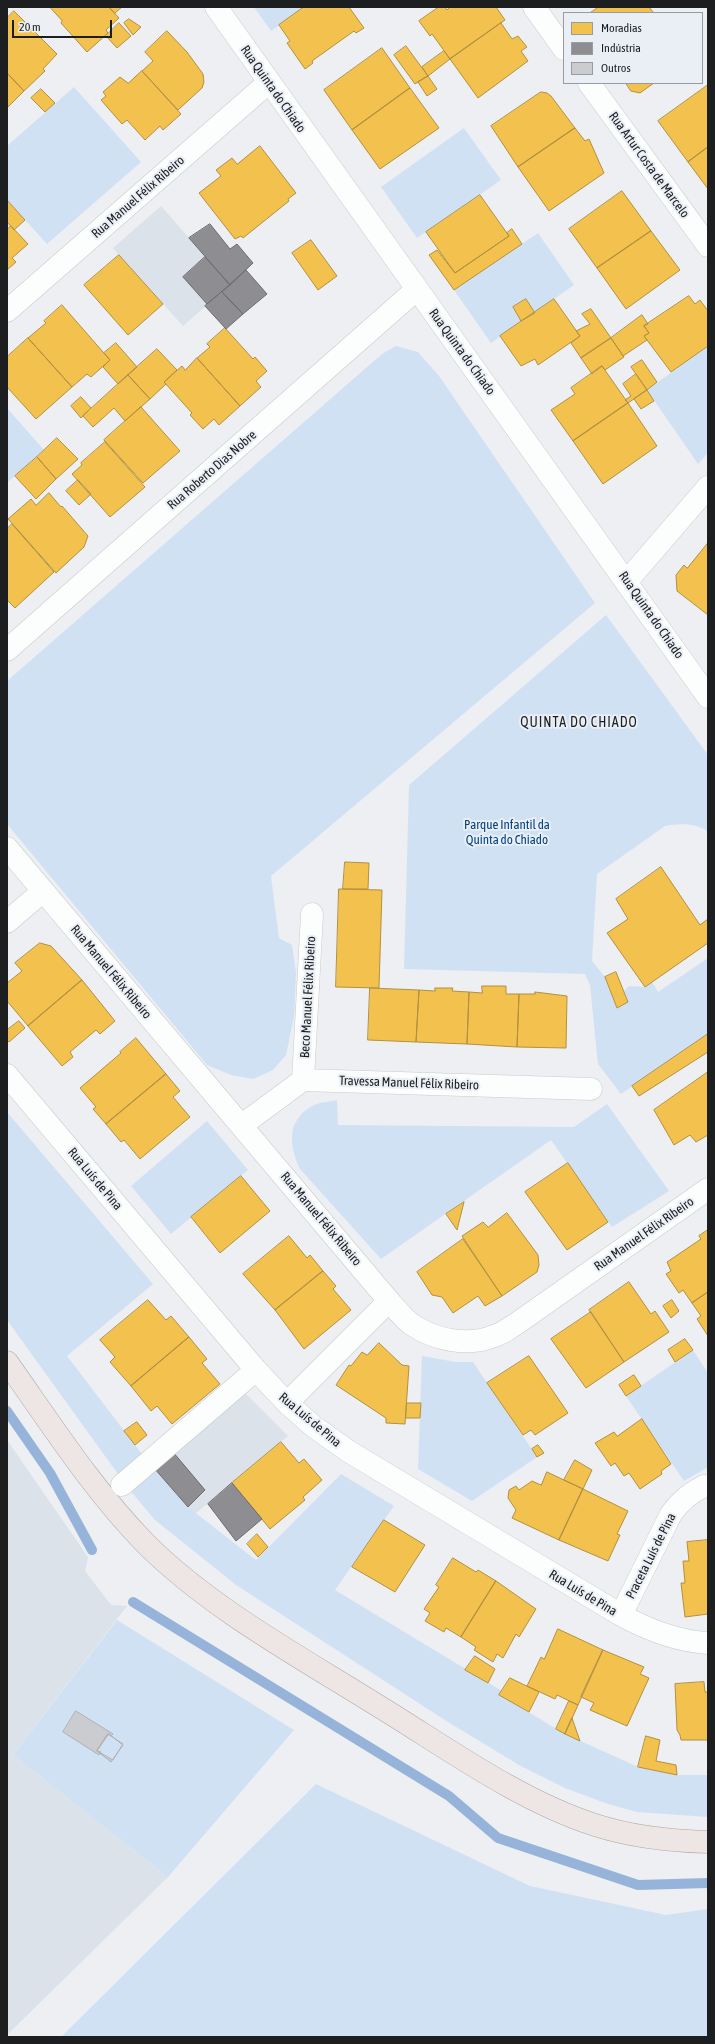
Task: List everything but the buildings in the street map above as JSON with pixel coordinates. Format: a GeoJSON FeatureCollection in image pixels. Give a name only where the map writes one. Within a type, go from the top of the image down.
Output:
{"type":"FeatureCollection","features":[{"type":"Feature","properties":{"kind":"main road"},"geometry":{"type":"LineString","coordinates":[[7,1362],[101,1491],[146,1543],[178,1573],[223,1606],[291,1652],[441,1745],[510,1787],[552,1808],[596,1826],[643,1837],[708,1842]]}},
{"type":"Feature","properties":{"kind":"street","name":"Rua Quinta do Chiado"},"geometry":{"type":"LineString","coordinates":[[216,7],[268,83],[627,581],[708,697]]}},
{"type":"Feature","properties":{"kind":"street"},"geometry":{"type":"LineString","coordinates":[[534,7],[563,48]]}},
{"type":"Feature","properties":{"kind":"street","name":"Rua Manuel Félix Ribeiro"},"geometry":{"type":"LineString","coordinates":[[7,311],[268,83]]}},
{"type":"Feature","properties":{"kind":"street","name":"Rua Artur Costa de Marcelo"},"geometry":{"type":"LineString","coordinates":[[590,84],[708,246]]}},
{"type":"Feature","properties":{"kind":"street","name":"Rua Roberto Dias Nobre"},"geometry":{"type":"LineString","coordinates":[[7,650],[417,289]]}},
{"type":"Feature","properties":{"kind":"street"},"geometry":{"type":"LineString","coordinates":[[627,581],[708,487]]}},
{"type":"Feature","properties":{"kind":"street","name":"Rua Manuel Félix Ribeiro"},"geometry":{"type":"LineString","coordinates":[[7,848],[389,1301],[410,1323],[429,1334],[449,1340],[472,1342],[495,1336],[516,1324],[708,1189]]}},
{"type":"Feature","properties":{"kind":"street"},"geometry":{"type":"LineString","coordinates":[[7,922],[43,892]]}},
{"type":"Feature","properties":{"kind":"street","name":"Beco Manuel Félix Ribeiro"},"geometry":{"type":"LineString","coordinates":[[303,1080],[312,914]]}},
{"type":"Feature","properties":{"kind":"street","name":"Rua Luís de Pina"},"geometry":{"type":"LineString","coordinates":[[7,1075],[256,1370],[287,1403],[313,1426],[348,1451],[620,1615],[642,1627],[668,1637],[708,1642]]}},
{"type":"Feature","properties":{"kind":"street"},"geometry":{"type":"LineString","coordinates":[[242,1125],[303,1080]]}},
{"type":"Feature","properties":{"kind":"street","name":"Travessa Manuel Félix Ribeiro"},"geometry":{"type":"LineString","coordinates":[[303,1080],[591,1089]]}},
{"type":"Feature","properties":{"kind":"street"},"geometry":{"type":"LineString","coordinates":[[287,1403],[389,1301]]}},
{"type":"Feature","properties":{"kind":"street"},"geometry":{"type":"LineString","coordinates":[[122,1485],[256,1370]]}},
{"type":"Feature","properties":{"kind":"street","name":"Praceta Luís de Pina"},"geometry":{"type":"LineString","coordinates":[[620,1615],[670,1514],[680,1502],[692,1492],[704,1486]]}},
{"type":"Feature","properties":{"kind":"shaded area"},"geometry":{"type":"Polygon","coordinates":[[[161,206],[230,285],[183,326],[113,248],[161,206]]]}},
{"type":"Feature","properties":{"kind":"shaded area"},"geometry":{"type":"Polygon","coordinates":[[[244,1392],[288,1436],[195,1514],[154,1468],[244,1392]]]}},
{"type":"Feature","properties":{"kind":"shaded area"},"geometry":{"type":"Polygon","coordinates":[[[7,1440],[88,1557],[85,1571],[111,1605],[127,1606],[13,1755],[168,1877],[7,2035],[7,1440]]]}},
{"type":"Feature","properties":{"kind":"green space"},"geometry":{"type":"Polygon","coordinates":[[[254,7],[304,7],[271,31],[254,7]]]}},
{"type":"Feature","properties":{"kind":"green space"},"geometry":{"type":"Polygon","coordinates":[[[74,87],[141,162],[47,244],[7,200],[7,146],[74,87]]]}},
{"type":"Feature","properties":{"kind":"green space"},"geometry":{"type":"Polygon","coordinates":[[[464,128],[501,180],[417,238],[381,187],[464,128]]]}},
{"type":"Feature","properties":{"kind":"green space"},"geometry":{"type":"Polygon","coordinates":[[[538,233],[574,285],[491,343],[454,290],[538,233]]]}},
{"type":"Feature","properties":{"kind":"green space"},"geometry":{"type":"Polygon","coordinates":[[[396,346],[418,352],[439,376],[595,603],[271,876],[279,938],[292,945],[296,973],[294,1017],[286,1055],[273,1070],[253,1079],[231,1075],[207,1065],[7,824],[7,681],[382,354],[396,346]]]}},
{"type":"Feature","properties":{"kind":"green space"},"geometry":{"type":"Polygon","coordinates":[[[708,346],[708,453],[698,464],[647,390],[708,346]]]}},
{"type":"Feature","properties":{"kind":"green space"},"geometry":{"type":"Polygon","coordinates":[[[7,408],[44,450],[7,483],[7,408]]]}},
{"type":"Feature","properties":{"kind":"green space","name":"Parque Infantil da Quinta do Chiado"},"geometry":{"type":"Polygon","coordinates":[[[606,615],[708,755],[708,831],[698,826],[687,824],[665,826],[597,874],[592,961],[605,977],[617,1008],[628,1002],[624,991],[629,986],[645,987],[652,982],[658,992],[708,958],[708,1034],[621,1094],[598,1064],[590,985],[585,974],[404,969],[409,785],[606,615]]]}},
{"type":"Feature","properties":{"kind":"green space"},"geometry":{"type":"Polygon","coordinates":[[[337,1100],[338,1125],[574,1127],[607,1104],[669,1191],[612,1227],[551,1140],[381,1259],[300,1169],[296,1160],[292,1143],[292,1134],[298,1119],[312,1106],[337,1100]]]}},
{"type":"Feature","properties":{"kind":"green space"},"geometry":{"type":"Polygon","coordinates":[[[7,1112],[153,1284],[67,1356],[145,1458],[188,1507],[256,1560],[341,1474],[394,1506],[335,1590],[502,1691],[500,1695],[565,1734],[638,1767],[677,1775],[708,1775],[708,1817],[637,1812],[608,1804],[565,1788],[519,1765],[448,1722],[236,1585],[155,1520],[128,1488],[7,1320],[7,1112]]]}},
{"type":"Feature","properties":{"kind":"green space"},"geometry":{"type":"Polygon","coordinates":[[[207,1121],[248,1170],[171,1234],[131,1186],[207,1121]]]}},
{"type":"Feature","properties":{"kind":"green space"},"geometry":{"type":"Polygon","coordinates":[[[693,1350],[708,1373],[708,1467],[684,1481],[626,1396],[693,1350]]]}},
{"type":"Feature","properties":{"kind":"green space"},"geometry":{"type":"Polygon","coordinates":[[[422,1356],[456,1362],[473,1362],[537,1457],[472,1501],[418,1469],[422,1356]]]}},
{"type":"Feature","properties":{"kind":"green space"},"geometry":{"type":"Polygon","coordinates":[[[117,1620],[294,1730],[168,1877],[13,1755],[117,1620]]]}},
{"type":"Feature","properties":{"kind":"green space"},"geometry":{"type":"Polygon","coordinates":[[[316,1784],[530,1886],[666,1915],[708,1909],[708,2037],[61,2037],[316,1784]]]}},
{"type":"Feature","properties":{"kind":"waterway"},"geometry":{"type":"LineString","coordinates":[[7,1411],[50,1473],[92,1550]]}},
{"type":"Feature","properties":{"kind":"waterway"},"geometry":{"type":"LineString","coordinates":[[133,1602],[449,1796],[498,1838],[638,1885],[708,1883]]}},
{"type":"Feature","properties":{"kind":"district","name":"QUINTA DO CHIADO"},"geometry":{"type":"Point","coordinates":[579,723]}}]}
